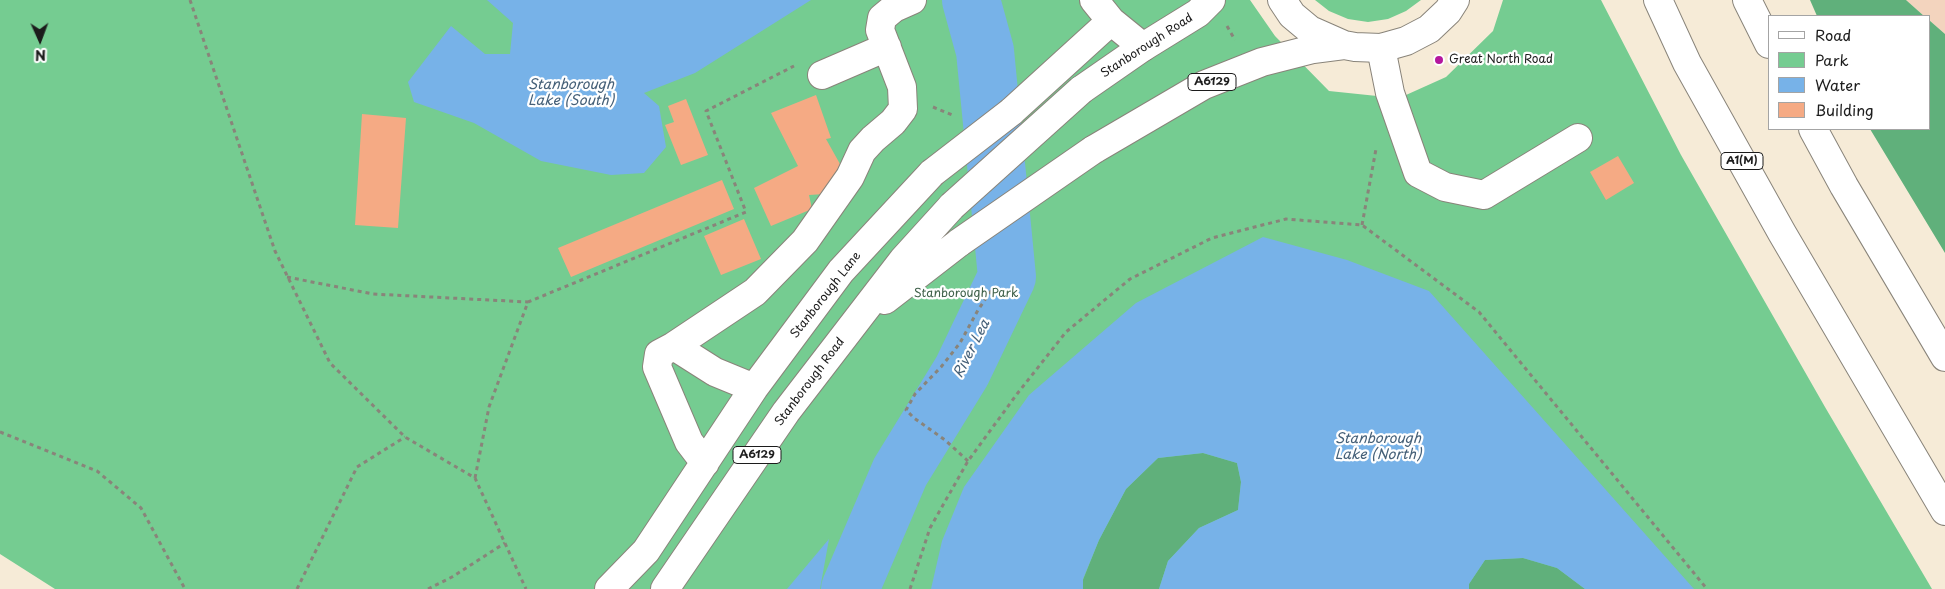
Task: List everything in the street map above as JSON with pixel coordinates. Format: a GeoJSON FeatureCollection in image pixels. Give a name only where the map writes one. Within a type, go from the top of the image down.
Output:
{"type":"FeatureCollection","features":[{"type":"Feature","properties":{"kind":"main road"},"geometry":{"type":"LineString","coordinates":[[705,463],[688,442],[657,367],[659,354],[755,292],[799,248],[850,177],[862,151],[893,122],[903,109],[902,87],[880,30],[882,18],[894,8],[912,0]]}},
{"type":"Feature","properties":{"kind":"main road"},"geometry":{"type":"LineString","coordinates":[[1094,0],[1111,21],[1143,47]]}},
{"type":"Feature","properties":{"kind":"main road","name":"Stanborough Road"},"geometry":{"type":"LineString","coordinates":[[665,589],[786,412],[903,260],[952,206],[1081,90],[1198,12],[1211,0]]}},
{"type":"Feature","properties":{"kind":"main road"},"geometry":{"type":"LineString","coordinates":[[1282,0],[1292,15],[1310,30],[1355,48],[1381,48],[1406,41],[1429,29],[1448,11],[1455,0]]}},
{"type":"Feature","properties":{"kind":"main road","name":"A1(M)"},"geometry":{"type":"LineString","coordinates":[[1658,0],[1687,63],[1782,233],[1945,511]]}},
{"type":"Feature","properties":{"kind":"main road"},"geometry":{"type":"LineString","coordinates":[[1747,0],[1768,42]]}},
{"type":"Feature","properties":{"kind":"main road","name":"Stanborough Lane"},"geometry":{"type":"LineString","coordinates":[[609,589],[646,550],[754,388],[841,271],[932,173],[1011,112],[1111,21]]}},
{"type":"Feature","properties":{"kind":"main road","name":"A6129"},"geometry":{"type":"LineString","coordinates":[[854,324],[960,242],[1093,150],[1213,81],[1262,62],[1313,49],[1344,45]]}},
{"type":"Feature","properties":{"kind":"main road"},"geometry":{"type":"LineString","coordinates":[[822,75],[887,47]]}},
{"type":"Feature","properties":{"kind":"main road"},"geometry":{"type":"LineString","coordinates":[[1381,48],[1390,93],[1418,172],[1444,187],[1484,194],[1578,138]]}},
{"type":"Feature","properties":{"kind":"main road"},"geometry":{"type":"LineString","coordinates":[[1815,130],[1844,186],[1945,357]]}},
{"type":"Feature","properties":{"kind":"main road"},"geometry":{"type":"LineString","coordinates":[[674,346],[715,372],[754,388]]}},
{"type":"Feature","properties":{"kind":"path"},"geometry":{"type":"LineString","coordinates":[[190,0],[274,251],[330,363],[405,436],[475,478],[526,589]]}},
{"type":"Feature","properties":{"kind":"path"},"geometry":{"type":"LineString","coordinates":[[1226,24],[1240,47]]}},
{"type":"Feature","properties":{"kind":"path"},"geometry":{"type":"LineString","coordinates":[[287,277],[373,294],[528,302],[746,212],[706,111],[794,65]]}},
{"type":"Feature","properties":{"kind":"path"},"geometry":{"type":"LineString","coordinates":[[1362,225],[1378,140]]}},
{"type":"Feature","properties":{"kind":"path"},"geometry":{"type":"LineString","coordinates":[[910,589],[930,528],[968,461],[1017,394],[1066,332],[1130,279],[1212,238],[1286,219],[1362,225],[1479,312],[1707,589]]}},
{"type":"Feature","properties":{"kind":"path"},"geometry":{"type":"LineString","coordinates":[[968,461],[945,440],[906,410],[915,394],[941,367],[960,343],[978,310],[994,288]]}},
{"type":"Feature","properties":{"kind":"path"},"geometry":{"type":"LineString","coordinates":[[475,478],[489,407],[528,302]]}},
{"type":"Feature","properties":{"kind":"path"},"geometry":{"type":"LineString","coordinates":[[0,432],[96,470],[141,508],[185,589]]}},
{"type":"Feature","properties":{"kind":"path"},"geometry":{"type":"LineString","coordinates":[[297,589],[357,467],[405,436]]}},
{"type":"Feature","properties":{"kind":"path"},"geometry":{"type":"LineString","coordinates":[[428,589],[452,577],[505,542]]}},
{"type":"Feature","properties":{"kind":"shaded area"},"geometry":{"type":"Polygon","coordinates":[[[1906,0],[1945,0],[1945,34],[1930,21],[1930,15],[1923,15],[1906,0]]]}},
{"type":"Feature","properties":{"kind":"green space","name":"Stanborough Park"},"geometry":{"type":"Polygon","coordinates":[[[0,0],[1250,0],[1275,36],[1329,91],[1377,96],[1406,95],[1446,77],[1493,31],[1503,0],[1601,0],[1681,155],[1825,407],[1932,589],[55,589],[0,554],[0,0]]]}},
{"type":"Feature","properties":{"kind":"green space"},"geometry":{"type":"Polygon","coordinates":[[[1315,0],[1421,0],[1406,11],[1388,19],[1368,22],[1348,19],[1329,11],[1315,0]]]}},
{"type":"Feature","properties":{"kind":"green space"},"geometry":{"type":"Polygon","coordinates":[[[1810,0],[1906,0],[1923,15],[1817,15],[1810,0]]]}},
{"type":"Feature","properties":{"kind":"green space"},"geometry":{"type":"Polygon","coordinates":[[[1930,21],[1945,34],[1945,253],[1871,130],[1930,130],[1930,21]]]}},
{"type":"Feature","properties":{"kind":"green space"},"geometry":{"type":"Polygon","coordinates":[[[1203,453],[1237,463],[1241,482],[1238,510],[1199,528],[1168,561],[1159,589],[1083,589],[1083,580],[1099,540],[1126,489],[1158,458],[1203,453]]]}},
{"type":"Feature","properties":{"kind":"green space"},"geometry":{"type":"Polygon","coordinates":[[[1523,558],[1557,568],[1585,589],[1469,589],[1469,584],[1485,560],[1523,558]]]}},
{"type":"Feature","properties":{"kind":"water","name":"Stanborough Lake (South)"},"geometry":{"type":"Polygon","coordinates":[[[487,0],[811,0],[695,73],[644,93],[659,106],[666,147],[644,173],[611,175],[541,161],[474,123],[414,102],[408,82],[451,26],[485,54],[510,54],[513,23],[487,0]]]}},
{"type":"Feature","properties":{"kind":"water","name":"Stanborough Lake (North)"},"geometry":{"type":"Polygon","coordinates":[[[1263,237],[1347,260],[1429,291],[1694,589],[1585,589],[1557,568],[1523,558],[1485,560],[1469,584],[1469,589],[1159,589],[1168,561],[1199,528],[1238,510],[1241,482],[1237,463],[1203,453],[1158,458],[1126,489],[1099,540],[1083,579],[1083,589],[931,589],[942,541],[964,487],[1029,395],[1136,303],[1263,237]]]}},
{"type":"Feature","properties":{"kind":"water"},"geometry":{"type":"Polygon","coordinates":[[[829,539],[820,589],[787,589],[829,539]]]}},
{"type":"Feature","properties":{"kind":"building"},"geometry":{"type":"Polygon","coordinates":[[[816,95],[831,138],[826,139],[840,164],[825,194],[809,195],[812,209],[771,226],[754,188],[798,166],[771,113],[816,95]]]}},
{"type":"Feature","properties":{"kind":"building"},"geometry":{"type":"Polygon","coordinates":[[[686,99],[708,155],[681,165],[665,125],[674,122],[668,106],[686,99]]]}},
{"type":"Feature","properties":{"kind":"building"},"geometry":{"type":"Polygon","coordinates":[[[362,114],[406,118],[398,228],[355,225],[362,114]]]}},
{"type":"Feature","properties":{"kind":"building"},"geometry":{"type":"Polygon","coordinates":[[[1618,156],[1634,183],[1606,200],[1590,172],[1618,156]]]}},
{"type":"Feature","properties":{"kind":"building"},"geometry":{"type":"Polygon","coordinates":[[[722,180],[734,209],[571,277],[558,248],[722,180]]]}},
{"type":"Feature","properties":{"kind":"building"},"geometry":{"type":"Polygon","coordinates":[[[744,219],[761,259],[721,275],[704,236],[744,219]]]}},
{"type":"Feature","properties":{"kind":"waterway","name":"River Lea"},"geometry":{"type":"LineString","coordinates":[[850,589],[900,472],[962,371],[1007,277],[985,51],[971,0]]}},
{"type":"Feature","properties":{"kind":"place","name":"Great North Road"},"geometry":{"type":"Point","coordinates":[1439,60]}}]}
